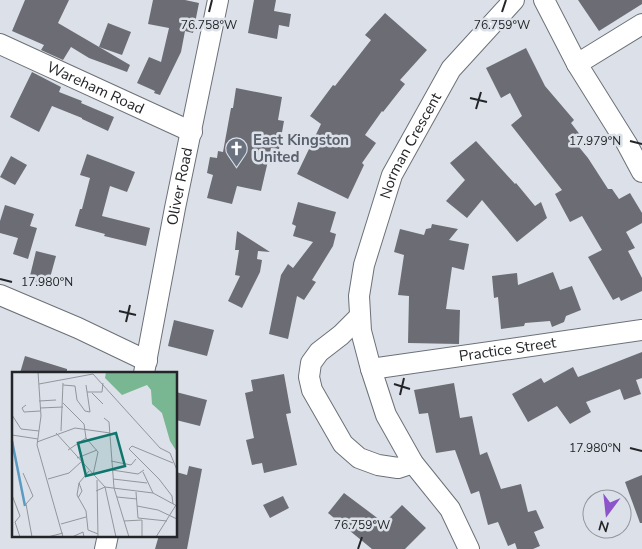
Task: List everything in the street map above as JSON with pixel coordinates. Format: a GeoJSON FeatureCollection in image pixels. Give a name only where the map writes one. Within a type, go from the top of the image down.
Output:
{"type":"FeatureCollection","features":[{"type":"Feature","properties":{"kind":"street","name":"Oliver Road"},"geometry":{"type":"LineString","coordinates":[[146,367],[175,208],[218,0]]}},
{"type":"Feature","properties":{"kind":"street","name":"Norman Crescent"},"geometry":{"type":"LineString","coordinates":[[469,549],[450,509],[413,463],[386,415],[371,369],[359,317],[359,296],[364,266],[392,176],[451,69],[514,0]]}},
{"type":"Feature","properties":{"kind":"street"},"geometry":{"type":"LineString","coordinates":[[544,0],[577,64],[627,144],[642,172]]}},
{"type":"Feature","properties":{"kind":"street"},"geometry":{"type":"LineString","coordinates":[[577,64],[642,24]]}},
{"type":"Feature","properties":{"kind":"street","name":"Wareham Road"},"geometry":{"type":"LineString","coordinates":[[0,44],[192,132]]}},
{"type":"Feature","properties":{"kind":"street"},"geometry":{"type":"LineString","coordinates":[[0,295],[78,328],[146,367]]}},
{"type":"Feature","properties":{"kind":"street"},"geometry":{"type":"LineString","coordinates":[[359,317],[341,335],[318,352],[311,363],[309,377],[312,390],[343,444],[359,458],[378,465],[398,468],[413,463]]}},
{"type":"Feature","properties":{"kind":"street","name":"Practice Street"},"geometry":{"type":"LineString","coordinates":[[371,369],[642,330]]}},
{"type":"Feature","properties":{"kind":"street"},"geometry":{"type":"LineString","coordinates":[[105,549],[108,536]]}},
{"type":"Feature","properties":{"kind":"building"},"geometry":{"type":"Polygon","coordinates":[[[25,0],[69,0],[58,23],[130,65],[127,72],[89,58],[71,47],[63,60],[41,50],[44,45],[12,31],[25,0]]]}},
{"type":"Feature","properties":{"kind":"building"},"geometry":{"type":"Polygon","coordinates":[[[153,0],[185,0],[199,3],[193,33],[185,31],[181,52],[160,95],[137,83],[149,57],[161,62],[169,28],[148,24],[153,0]]]}},
{"type":"Feature","properties":{"kind":"building"},"geometry":{"type":"Polygon","coordinates":[[[254,0],[276,0],[274,11],[291,14],[289,27],[279,25],[277,39],[248,33],[254,0]]]}},
{"type":"Feature","properties":{"kind":"building"},"geometry":{"type":"Polygon","coordinates":[[[578,0],[642,0],[642,4],[599,31],[578,0]]]}},
{"type":"Feature","properties":{"kind":"building"},"geometry":{"type":"Polygon","coordinates":[[[385,13],[427,50],[400,80],[405,84],[365,135],[376,143],[362,163],[364,165],[348,199],[297,174],[321,124],[310,116],[371,40],[365,35],[385,13]]]}},
{"type":"Feature","properties":{"kind":"building"},"geometry":{"type":"Polygon","coordinates":[[[108,23],[131,32],[122,55],[99,47],[108,23]]]}},
{"type":"Feature","properties":{"kind":"building"},"geometry":{"type":"Polygon","coordinates":[[[526,48],[545,86],[574,120],[571,123],[581,136],[574,141],[588,158],[608,189],[612,189],[619,199],[630,193],[642,213],[642,223],[626,232],[635,248],[628,251],[642,278],[642,291],[621,301],[619,297],[613,300],[588,257],[602,250],[582,216],[570,222],[555,194],[562,190],[511,125],[522,116],[510,93],[501,98],[486,68],[526,48]]]}},
{"type":"Feature","properties":{"kind":"building"},"geometry":{"type":"Polygon","coordinates":[[[32,72],[61,87],[59,92],[114,117],[108,131],[52,106],[39,132],[10,117],[32,72]]]}},
{"type":"Feature","properties":{"kind":"building"},"geometry":{"type":"Polygon","coordinates":[[[236,88],[282,97],[278,120],[284,121],[279,149],[271,148],[261,191],[237,186],[232,204],[207,198],[213,175],[207,173],[210,157],[217,158],[218,151],[223,152],[236,88]]]}},
{"type":"Feature","properties":{"kind":"building"},"geometry":{"type":"Polygon","coordinates":[[[476,141],[535,206],[541,202],[547,218],[517,242],[482,200],[467,218],[446,201],[465,180],[450,163],[476,141]]]}},
{"type":"Feature","properties":{"kind":"building"},"geometry":{"type":"Polygon","coordinates":[[[87,154],[135,172],[127,192],[110,186],[102,216],[150,228],[146,246],[104,236],[105,234],[75,226],[80,209],[82,209],[90,178],[80,175],[87,154]]]}},
{"type":"Feature","properties":{"kind":"building"},"geometry":{"type":"Polygon","coordinates":[[[11,156],[27,165],[15,185],[0,177],[11,156]]]}},
{"type":"Feature","properties":{"kind":"building"},"geometry":{"type":"Polygon","coordinates":[[[298,202],[336,212],[330,232],[336,234],[333,246],[312,280],[316,282],[304,300],[297,296],[288,339],[269,334],[281,275],[288,264],[293,268],[313,242],[293,236],[296,226],[292,224],[298,202]]]}},
{"type":"Feature","properties":{"kind":"building"},"geometry":{"type":"Polygon","coordinates":[[[5,205],[34,214],[30,226],[37,228],[28,259],[13,254],[18,238],[0,233],[0,221],[5,205]]]}},
{"type":"Feature","properties":{"kind":"building"},"geometry":{"type":"Polygon","coordinates":[[[432,224],[458,229],[449,240],[469,244],[464,270],[452,267],[446,309],[460,310],[459,344],[408,343],[409,296],[398,295],[404,255],[394,252],[400,229],[424,235],[426,229],[431,228],[432,224]]]}},
{"type":"Feature","properties":{"kind":"building"},"geometry":{"type":"Polygon","coordinates":[[[237,231],[270,252],[258,251],[257,259],[262,260],[260,272],[242,308],[228,301],[240,276],[235,275],[239,250],[235,250],[237,231]]]}},
{"type":"Feature","properties":{"kind":"building"},"geometry":{"type":"Polygon","coordinates":[[[36,251],[56,256],[48,285],[29,280],[36,251]]]}},
{"type":"Feature","properties":{"kind":"building"},"geometry":{"type":"Polygon","coordinates":[[[553,272],[560,290],[572,286],[581,310],[566,316],[564,322],[552,327],[550,321],[525,323],[524,326],[501,329],[498,297],[494,298],[492,276],[517,273],[518,285],[553,272]]]}},
{"type":"Feature","properties":{"kind":"building"},"geometry":{"type":"Polygon","coordinates":[[[174,320],[214,330],[207,356],[168,346],[174,320]]]}},
{"type":"Feature","properties":{"kind":"building"},"geometry":{"type":"Polygon","coordinates":[[[642,352],[642,378],[636,380],[641,394],[624,400],[620,389],[586,402],[591,412],[570,424],[557,406],[528,422],[512,394],[541,378],[544,383],[573,367],[578,377],[642,352]]]}},
{"type":"Feature","properties":{"kind":"building"},"geometry":{"type":"Polygon","coordinates":[[[25,356],[67,369],[67,372],[20,372],[25,356]]]}},
{"type":"Feature","properties":{"kind":"building"},"geometry":{"type":"Polygon","coordinates":[[[284,374],[291,413],[286,414],[297,465],[264,473],[262,463],[252,465],[246,440],[254,438],[245,393],[253,391],[251,380],[284,374]]]}},
{"type":"Feature","properties":{"kind":"building"},"geometry":{"type":"Polygon","coordinates":[[[454,383],[460,418],[472,416],[480,455],[487,452],[501,489],[521,484],[528,512],[536,510],[544,528],[534,532],[540,546],[533,549],[517,549],[515,543],[508,546],[498,522],[488,525],[479,491],[471,494],[455,450],[436,453],[428,413],[419,414],[414,390],[454,383]]]}},
{"type":"Feature","properties":{"kind":"building"},"geometry":{"type":"Polygon","coordinates":[[[178,393],[207,400],[200,426],[178,420],[178,393]]]}},
{"type":"Feature","properties":{"kind":"building"},"geometry":{"type":"Polygon","coordinates":[[[189,466],[202,469],[187,549],[155,549],[159,536],[178,536],[178,473],[187,475],[189,466]]]}},
{"type":"Feature","properties":{"kind":"building"},"geometry":{"type":"Polygon","coordinates":[[[642,475],[642,523],[640,523],[632,501],[632,489],[628,489],[625,482],[642,475]]]}},
{"type":"Feature","properties":{"kind":"building"},"geometry":{"type":"Polygon","coordinates":[[[344,493],[384,523],[402,505],[426,528],[405,549],[372,549],[328,513],[344,493]]]}},
{"type":"Feature","properties":{"kind":"building"},"geometry":{"type":"Polygon","coordinates":[[[283,496],[289,508],[270,518],[263,505],[283,496]]]}},
{"type":"Feature","properties":{"kind":"place","name":"East Kingston United"},"geometry":{"type":"Point","coordinates":[237,168]}}]}
